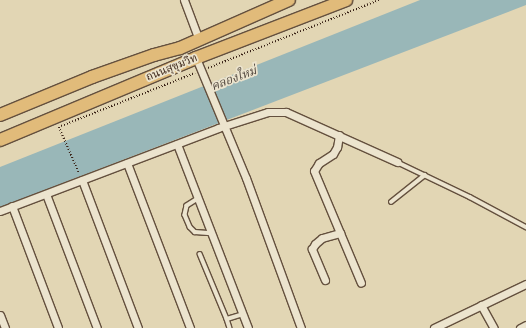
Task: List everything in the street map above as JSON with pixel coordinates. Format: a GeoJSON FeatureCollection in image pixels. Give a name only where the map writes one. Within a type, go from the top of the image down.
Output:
{"type":"FeatureCollection","features":[{"type":"Feature","properties":{"kind":"highway","name":"ถนนสุขุมวิท"},"geometry":{"type":"LineString","coordinates":[[0,115],[92,77],[154,55],[180,48],[289,0]]}},
{"type":"Feature","properties":{"kind":"highway","name":"ถนนสุขุมวิท"},"geometry":{"type":"LineString","coordinates":[[0,140],[196,58],[346,0]]}},
{"type":"Feature","properties":{"kind":"street"},"geometry":{"type":"LineString","coordinates":[[184,0],[199,40]]}},
{"type":"Feature","properties":{"kind":"street"},"geometry":{"type":"LineString","coordinates":[[196,58],[257,206],[301,328]]}},
{"type":"Feature","properties":{"kind":"street"},"geometry":{"type":"LineString","coordinates":[[0,211],[224,125],[268,112],[286,112],[397,162]]}},
{"type":"Feature","properties":{"kind":"street"},"geometry":{"type":"LineString","coordinates":[[339,135],[337,147],[333,154],[319,163],[314,171],[361,283]]}},
{"type":"Feature","properties":{"kind":"street"},"geometry":{"type":"LineString","coordinates":[[177,144],[248,328]]}},
{"type":"Feature","properties":{"kind":"street"},"geometry":{"type":"LineString","coordinates":[[127,163],[190,328]]}},
{"type":"Feature","properties":{"kind":"street"},"geometry":{"type":"LineString","coordinates":[[82,180],[138,328]]}},
{"type":"Feature","properties":{"kind":"street"},"geometry":{"type":"LineString","coordinates":[[46,194],[97,328]]}},
{"type":"Feature","properties":{"kind":"street"},"geometry":{"type":"LineString","coordinates":[[12,206],[58,328]]}},
{"type":"Feature","properties":{"kind":"street"},"geometry":{"type":"LineString","coordinates":[[325,280],[312,250],[315,244],[322,238],[340,233]]}},
{"type":"Feature","properties":{"kind":"street"},"geometry":{"type":"LineString","coordinates":[[434,328],[526,284]]}},
{"type":"Feature","properties":{"kind":"street"},"geometry":{"type":"LineString","coordinates":[[481,305],[494,328]]}},
{"type":"Feature","properties":{"kind":"street"},"geometry":{"type":"LineString","coordinates":[[0,315],[5,328]]}},
{"type":"Feature","properties":{"kind":"street"},"geometry":{"type":"LineString","coordinates":[[520,328],[526,325]]}},
{"type":"Feature","properties":{"kind":"lane"},"geometry":{"type":"LineString","coordinates":[[397,162],[526,227]]}},
{"type":"Feature","properties":{"kind":"lane"},"geometry":{"type":"LineString","coordinates":[[391,202],[425,175]]}},
{"type":"Feature","properties":{"kind":"lane"},"geometry":{"type":"LineString","coordinates":[[198,199],[187,206],[186,214],[190,227],[198,233],[211,232]]}},
{"type":"Feature","properties":{"kind":"lane"},"geometry":{"type":"LineString","coordinates":[[200,254],[230,328]]}},
{"type":"Feature","properties":{"kind":"lane"},"geometry":{"type":"LineString","coordinates":[[227,319],[243,314]]}},
{"type":"Feature","properties":{"kind":"path"},"geometry":{"type":"LineString","coordinates":[[82,180],[59,127],[203,73],[379,0]]}},
{"type":"Feature","properties":{"kind":"water","name":"คลองใหม่"},"geometry":{"type":"Polygon","coordinates":[[[420,0],[526,0],[526,5],[0,207],[0,167],[420,0]]]}}]}
